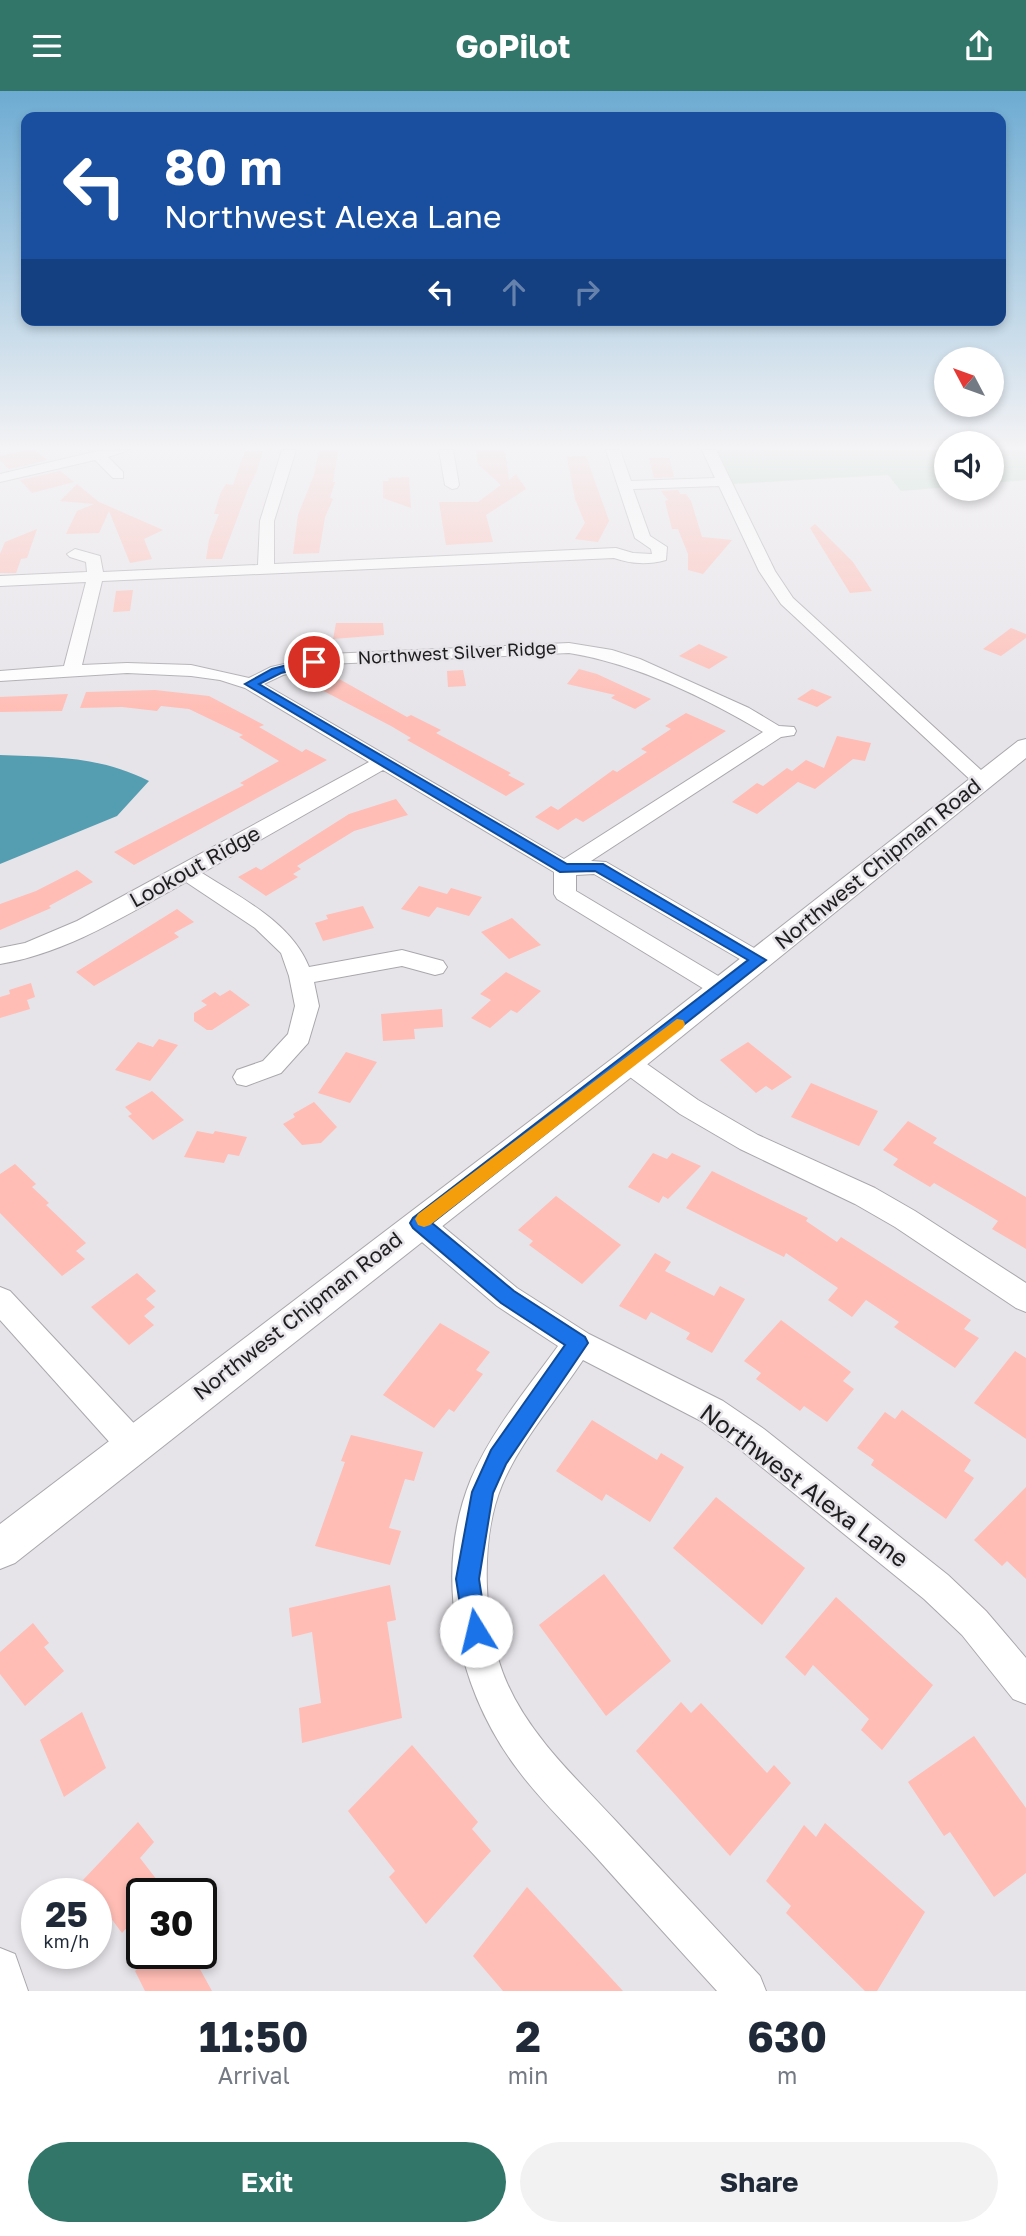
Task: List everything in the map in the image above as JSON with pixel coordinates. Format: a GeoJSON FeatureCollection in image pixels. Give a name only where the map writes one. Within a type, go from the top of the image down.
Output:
{"type":"FeatureCollection","features":[{"type":"Feature","properties":{"kind":"main road","name":"Northwest Chipman Road"},"geometry":{"type":"LineString","coordinates":[[0,1549],[132,1444],[628,1063],[1026,746]]}},
{"type":"Feature","properties":{"kind":"street"},"geometry":{"type":"LineString","coordinates":[[266,568],[267,539]]}},
{"type":"Feature","properties":{"kind":"street"},"geometry":{"type":"LineString","coordinates":[[0,581],[616,553],[637,559],[660,557],[659,547],[644,539]]}},
{"type":"Feature","properties":{"kind":"street"},"geometry":{"type":"LineString","coordinates":[[751,539],[767,571],[787,601],[983,781]]}},
{"type":"Feature","properties":{"kind":"street"},"geometry":{"type":"LineString","coordinates":[[71,672],[94,577],[94,559],[75,554]]}},
{"type":"Feature","properties":{"kind":"street","name":"Northwest Silver Ridge"},"geometry":{"type":"LineString","coordinates":[[251,684],[276,671],[329,659],[569,648],[612,655],[634,663],[782,731],[565,869]]}},
{"type":"Feature","properties":{"kind":"street"},"geometry":{"type":"LineString","coordinates":[[0,676],[194,669],[251,684],[565,869],[598,867],[758,960]]}},
{"type":"Feature","properties":{"kind":"street","name":"Lookout Ridge"},"geometry":{"type":"LineString","coordinates":[[0,956],[11,955],[75,932],[188,873],[383,762]]}},
{"type":"Feature","properties":{"kind":"street"},"geometry":{"type":"LineString","coordinates":[[565,869],[565,894],[722,989]]}},
{"type":"Feature","properties":{"kind":"street"},"geometry":{"type":"LineString","coordinates":[[188,873],[263,923],[291,950],[301,976],[307,1006],[299,1037],[272,1067],[246,1077]]}},
{"type":"Feature","properties":{"kind":"street"},"geometry":{"type":"LineString","coordinates":[[301,976],[402,958],[435,967]]}},
{"type":"Feature","properties":{"kind":"street"},"geometry":{"type":"LineString","coordinates":[[628,1063],[689,1107],[749,1142],[865,1196],[905,1219],[1026,1299]]}},
{"type":"Feature","properties":{"kind":"street","name":"Northwest Alexa Lane"},"geometry":{"type":"LineString","coordinates":[[419,1223],[508,1297],[578,1343],[712,1411],[753,1440],[936,1587],[974,1623],[1026,1686]]}},
{"type":"Feature","properties":{"kind":"street"},"geometry":{"type":"LineString","coordinates":[[0,1301],[132,1444]]}},
{"type":"Feature","properties":{"kind":"street"},"geometry":{"type":"LineString","coordinates":[[578,1343],[498,1457],[482,1492],[467,1579],[487,1680],[508,1723],[531,1757],[745,1991]]}},
{"type":"Feature","properties":{"kind":"street"},"geometry":{"type":"LineString","coordinates":[[0,1969],[7,1991]]}},
{"type":"Feature","properties":{"kind":"water"},"geometry":{"type":"Polygon","coordinates":[[[0,755],[94,762],[149,781],[117,816],[0,864],[0,755]]]}},
{"type":"Feature","properties":{"kind":"building"},"geometry":{"type":"Polygon","coordinates":[[[13,539],[34,539],[27,558],[21,559],[16,573],[0,573],[0,554],[5,542],[13,539]]]}},
{"type":"Feature","properties":{"kind":"building"},"geometry":{"type":"Polygon","coordinates":[[[120,539],[145,539],[152,559],[130,563],[120,539]]]}},
{"type":"Feature","properties":{"kind":"building"},"geometry":{"type":"Polygon","coordinates":[[[230,539],[222,559],[206,559],[209,540],[230,539]]]}},
{"type":"Feature","properties":{"kind":"building"},"geometry":{"type":"Polygon","coordinates":[[[295,539],[321,539],[319,553],[293,554],[295,539]]]}},
{"type":"Feature","properties":{"kind":"building"},"geometry":{"type":"Polygon","coordinates":[[[445,539],[492,539],[493,542],[446,545],[445,539]]]}},
{"type":"Feature","properties":{"kind":"building"},"geometry":{"type":"Polygon","coordinates":[[[575,539],[600,539],[598,542],[575,539]]]}},
{"type":"Feature","properties":{"kind":"building"},"geometry":{"type":"Polygon","coordinates":[[[682,539],[732,540],[703,574],[688,570],[688,554],[682,539]]]}},
{"type":"Feature","properties":{"kind":"building"},"geometry":{"type":"Polygon","coordinates":[[[817,539],[830,539],[853,562],[872,591],[850,593],[817,539]]]}},
{"type":"Feature","properties":{"kind":"building"},"geometry":{"type":"Polygon","coordinates":[[[133,590],[130,611],[113,612],[116,591],[133,590]]]}},
{"type":"Feature","properties":{"kind":"building"},"geometry":{"type":"Polygon","coordinates":[[[336,623],[383,623],[384,635],[333,639],[336,623]]]}},
{"type":"Feature","properties":{"kind":"building"},"geometry":{"type":"Polygon","coordinates":[[[1011,628],[1026,634],[1026,638],[1001,656],[983,649],[1011,628]]]}},
{"type":"Feature","properties":{"kind":"building"},"geometry":{"type":"Polygon","coordinates":[[[699,644],[728,657],[709,669],[679,656],[699,644]]]}},
{"type":"Feature","properties":{"kind":"building"},"geometry":{"type":"Polygon","coordinates":[[[579,669],[597,674],[651,699],[635,709],[611,698],[615,695],[567,684],[579,669]]]}},
{"type":"Feature","properties":{"kind":"building"},"geometry":{"type":"Polygon","coordinates":[[[463,670],[466,686],[448,687],[447,671],[463,670]]]}},
{"type":"Feature","properties":{"kind":"building"},"geometry":{"type":"Polygon","coordinates":[[[332,675],[407,717],[411,715],[441,730],[436,733],[511,773],[508,775],[525,784],[506,796],[407,740],[411,738],[391,726],[312,685],[332,675]]]}},
{"type":"Feature","properties":{"kind":"building"},"geometry":{"type":"Polygon","coordinates":[[[812,689],[832,697],[817,707],[797,699],[812,689]]]}},
{"type":"Feature","properties":{"kind":"building"},"geometry":{"type":"Polygon","coordinates":[[[155,690],[209,696],[264,725],[259,727],[302,752],[306,749],[327,760],[134,865],[114,852],[244,785],[240,783],[279,761],[239,737],[243,735],[189,709],[161,706],[157,711],[122,707],[80,708],[86,692],[155,690]]]}},
{"type":"Feature","properties":{"kind":"building"},"geometry":{"type":"Polygon","coordinates":[[[68,694],[62,711],[0,712],[0,697],[68,694]]]}},
{"type":"Feature","properties":{"kind":"building"},"geometry":{"type":"Polygon","coordinates":[[[686,713],[726,731],[583,822],[576,818],[558,830],[535,817],[551,806],[558,810],[613,770],[617,772],[647,752],[641,749],[671,729],[665,726],[686,713]]]}},
{"type":"Feature","properties":{"kind":"building"},"geometry":{"type":"Polygon","coordinates":[[[837,736],[871,743],[865,761],[853,759],[815,789],[798,782],[757,814],[732,802],[757,783],[763,786],[787,768],[792,771],[806,760],[824,768],[837,736]]]}},
{"type":"Feature","properties":{"kind":"building"},"geometry":{"type":"Polygon","coordinates":[[[396,799],[408,815],[354,831],[297,866],[301,869],[293,874],[298,877],[266,896],[238,877],[256,867],[261,870],[349,814],[396,799]]]}},
{"type":"Feature","properties":{"kind":"building"},"geometry":{"type":"Polygon","coordinates":[[[77,870],[93,882],[49,906],[51,908],[0,930],[0,904],[36,891],[77,870]]]}},
{"type":"Feature","properties":{"kind":"building"},"geometry":{"type":"Polygon","coordinates":[[[419,886],[447,894],[451,888],[482,897],[469,916],[437,907],[429,917],[401,909],[419,886]]]}},
{"type":"Feature","properties":{"kind":"building"},"geometry":{"type":"Polygon","coordinates":[[[363,906],[374,928],[323,941],[315,923],[328,919],[326,915],[363,906]]]}},
{"type":"Feature","properties":{"kind":"building"},"geometry":{"type":"Polygon","coordinates":[[[177,909],[194,922],[174,933],[179,937],[94,986],[76,972],[177,909]]]}},
{"type":"Feature","properties":{"kind":"building"},"geometry":{"type":"Polygon","coordinates":[[[512,918],[541,945],[509,959],[481,932],[512,918]]]}},
{"type":"Feature","properties":{"kind":"building"},"geometry":{"type":"Polygon","coordinates":[[[506,972],[541,991],[517,1013],[511,1010],[490,1028],[471,1018],[491,1000],[480,994],[506,972]]]}},
{"type":"Feature","properties":{"kind":"building"},"geometry":{"type":"Polygon","coordinates":[[[31,983],[35,997],[27,1000],[30,1009],[0,1018],[0,997],[10,994],[9,990],[31,983]]]}},
{"type":"Feature","properties":{"kind":"building"},"geometry":{"type":"Polygon","coordinates":[[[230,990],[250,1005],[212,1030],[207,1030],[194,1021],[194,1013],[207,1005],[201,1001],[215,992],[220,996],[230,990]]]}},
{"type":"Feature","properties":{"kind":"building"},"geometry":{"type":"Polygon","coordinates":[[[442,1009],[443,1027],[414,1029],[415,1039],[383,1041],[381,1014],[442,1009]]]}},
{"type":"Feature","properties":{"kind":"building"},"geometry":{"type":"Polygon","coordinates":[[[159,1039],[178,1045],[150,1081],[115,1070],[138,1042],[153,1047],[159,1039]]]}},
{"type":"Feature","properties":{"kind":"building"},"geometry":{"type":"Polygon","coordinates":[[[748,1042],[792,1077],[772,1090],[766,1086],[756,1093],[720,1060],[748,1042]]]}},
{"type":"Feature","properties":{"kind":"building"},"geometry":{"type":"Polygon","coordinates":[[[346,1052],[377,1062],[350,1103],[318,1093],[346,1052]]]}},
{"type":"Feature","properties":{"kind":"building"},"geometry":{"type":"Polygon","coordinates":[[[811,1083],[878,1111],[859,1146],[791,1117],[811,1083]]]}},
{"type":"Feature","properties":{"kind":"building"},"geometry":{"type":"Polygon","coordinates":[[[152,1091],[184,1120],[153,1140],[128,1116],[132,1114],[125,1107],[152,1091]]]}},
{"type":"Feature","properties":{"kind":"building"},"geometry":{"type":"Polygon","coordinates":[[[314,1102],[337,1127],[321,1143],[302,1145],[283,1124],[295,1117],[293,1114],[314,1102]]]}},
{"type":"Feature","properties":{"kind":"building"},"geometry":{"type":"Polygon","coordinates":[[[908,1121],[937,1138],[933,1143],[1026,1197],[1026,1249],[992,1229],[998,1221],[934,1183],[930,1187],[893,1165],[898,1159],[883,1150],[908,1121]]]}},
{"type":"Feature","properties":{"kind":"building"},"geometry":{"type":"Polygon","coordinates":[[[197,1131],[213,1134],[215,1131],[247,1137],[239,1156],[228,1154],[224,1163],[184,1157],[197,1131]]]}},
{"type":"Feature","properties":{"kind":"building"},"geometry":{"type":"Polygon","coordinates":[[[653,1153],[667,1159],[672,1153],[701,1166],[668,1199],[663,1196],[659,1203],[628,1187],[653,1153]]]}},
{"type":"Feature","properties":{"kind":"building"},"geometry":{"type":"Polygon","coordinates":[[[15,1164],[36,1184],[32,1187],[49,1203],[46,1205],[86,1243],[76,1251],[85,1259],[62,1276],[0,1213],[0,1174],[15,1164]]]}},
{"type":"Feature","properties":{"kind":"building"},"geometry":{"type":"Polygon","coordinates":[[[712,1171],[808,1218],[806,1221],[837,1242],[841,1237],[971,1320],[964,1329],[979,1338],[955,1368],[894,1327],[899,1322],[866,1300],[852,1317],[828,1300],[838,1288],[786,1253],[784,1257],[686,1208],[712,1171]]]}},
{"type":"Feature","properties":{"kind":"building"},"geometry":{"type":"Polygon","coordinates":[[[556,1196],[621,1245],[582,1284],[529,1245],[533,1241],[518,1230],[556,1196]]]}},
{"type":"Feature","properties":{"kind":"building"},"geometry":{"type":"Polygon","coordinates":[[[655,1253],[671,1262],[665,1271],[714,1296],[720,1286],[745,1299],[712,1353],[686,1339],[690,1333],[651,1312],[646,1320],[619,1306],[655,1253]]]}},
{"type":"Feature","properties":{"kind":"building"},"geometry":{"type":"Polygon","coordinates":[[[137,1273],[156,1291],[146,1299],[155,1307],[144,1316],[154,1325],[129,1345],[91,1307],[137,1273]]]}},
{"type":"Feature","properties":{"kind":"building"},"geometry":{"type":"Polygon","coordinates":[[[781,1320],[851,1372],[843,1381],[854,1389],[827,1422],[804,1406],[800,1411],[756,1379],[761,1373],[744,1361],[781,1320]]]}},
{"type":"Feature","properties":{"kind":"building"},"geometry":{"type":"Polygon","coordinates":[[[440,1323],[490,1352],[476,1370],[483,1374],[454,1412],[449,1409],[434,1428],[383,1395],[440,1323]]]}},
{"type":"Feature","properties":{"kind":"building"},"geometry":{"type":"Polygon","coordinates":[[[1015,1351],[1026,1358],[1026,1439],[974,1403],[1015,1351]]]}},
{"type":"Feature","properties":{"kind":"building"},"geometry":{"type":"Polygon","coordinates":[[[902,1410],[971,1460],[964,1471],[974,1478],[946,1519],[871,1465],[874,1460],[857,1448],[885,1412],[895,1419],[902,1410]]]}},
{"type":"Feature","properties":{"kind":"building"},"geometry":{"type":"Polygon","coordinates":[[[592,1420],[657,1460],[661,1453],[684,1467],[650,1522],[606,1494],[602,1501],[556,1471],[592,1420]]]}},
{"type":"Feature","properties":{"kind":"building"},"geometry":{"type":"Polygon","coordinates":[[[351,1435],[423,1452],[414,1481],[405,1479],[389,1528],[401,1531],[390,1565],[315,1546],[345,1462],[341,1461],[351,1435]]]}},
{"type":"Feature","properties":{"kind":"building"},"geometry":{"type":"Polygon","coordinates":[[[1026,1487],[1026,1579],[1007,1561],[1002,1566],[974,1540],[1026,1487]]]}},
{"type":"Feature","properties":{"kind":"building"},"geometry":{"type":"Polygon","coordinates":[[[716,1497],[805,1568],[762,1625],[673,1548],[716,1497]]]}},
{"type":"Feature","properties":{"kind":"building"},"geometry":{"type":"Polygon","coordinates":[[[604,1574],[671,1661],[606,1716],[539,1625],[604,1574]]]}},
{"type":"Feature","properties":{"kind":"building"},"geometry":{"type":"Polygon","coordinates":[[[390,1585],[396,1620],[387,1622],[402,1718],[302,1743],[299,1708],[321,1703],[312,1632],[292,1637],[289,1608],[390,1585]]]}},
{"type":"Feature","properties":{"kind":"building"},"geometry":{"type":"Polygon","coordinates":[[[836,1597],[933,1685],[882,1750],[861,1730],[869,1719],[813,1665],[805,1676],[785,1657],[836,1597]]]}},
{"type":"Feature","properties":{"kind":"building"},"geometry":{"type":"Polygon","coordinates":[[[33,1623],[49,1643],[44,1647],[64,1671],[25,1706],[0,1674],[0,1652],[33,1623]]]}},
{"type":"Feature","properties":{"kind":"building"},"geometry":{"type":"Polygon","coordinates":[[[681,1702],[691,1713],[701,1703],[767,1773],[774,1765],[791,1783],[730,1856],[636,1751],[681,1702]]]}},
{"type":"Feature","properties":{"kind":"building"},"geometry":{"type":"Polygon","coordinates":[[[82,1712],[106,1768],[64,1797],[40,1740],[82,1712]]]}},
{"type":"Feature","properties":{"kind":"building"},"geometry":{"type":"Polygon","coordinates":[[[974,1736],[1026,1808],[1026,1873],[994,1897],[950,1832],[944,1836],[908,1782],[974,1736]]]}},
{"type":"Feature","properties":{"kind":"building"},"geometry":{"type":"Polygon","coordinates":[[[412,1745],[478,1822],[472,1829],[491,1851],[426,1924],[389,1877],[395,1871],[348,1811],[412,1745]]]}},
{"type":"Feature","properties":{"kind":"building"},"geometry":{"type":"Polygon","coordinates":[[[138,1822],[154,1842],[140,1858],[155,1878],[126,1878],[126,1929],[122,1933],[112,1920],[112,1878],[85,1878],[138,1822]]]}},
{"type":"Feature","properties":{"kind":"building"},"geometry":{"type":"Polygon","coordinates":[[[825,1823],[925,1912],[877,1991],[865,1991],[786,1913],[791,1906],[766,1881],[804,1825],[816,1837],[825,1823]]]}},
{"type":"Feature","properties":{"kind":"building"},"geometry":{"type":"Polygon","coordinates":[[[527,1887],[623,1991],[503,1991],[473,1956],[527,1887]]]}},
{"type":"Feature","properties":{"kind":"building"},"geometry":{"type":"Polygon","coordinates":[[[200,1969],[212,1991],[145,1991],[135,1971],[200,1969]]]}},
{"type":"Feature","properties":{"kind":"slow traffic"},"geometry":{"type":"LineString","coordinates":[[424,1219],[677,1024]]}},
{"type":"Feature","properties":{"kind":"route"},"geometry":{"type":"LineString","coordinates":[[314,662],[276,671],[251,684],[565,869],[598,867],[758,960],[419,1223],[508,1297],[578,1343],[498,1457],[482,1492],[467,1579],[476,1631]]}}]}
